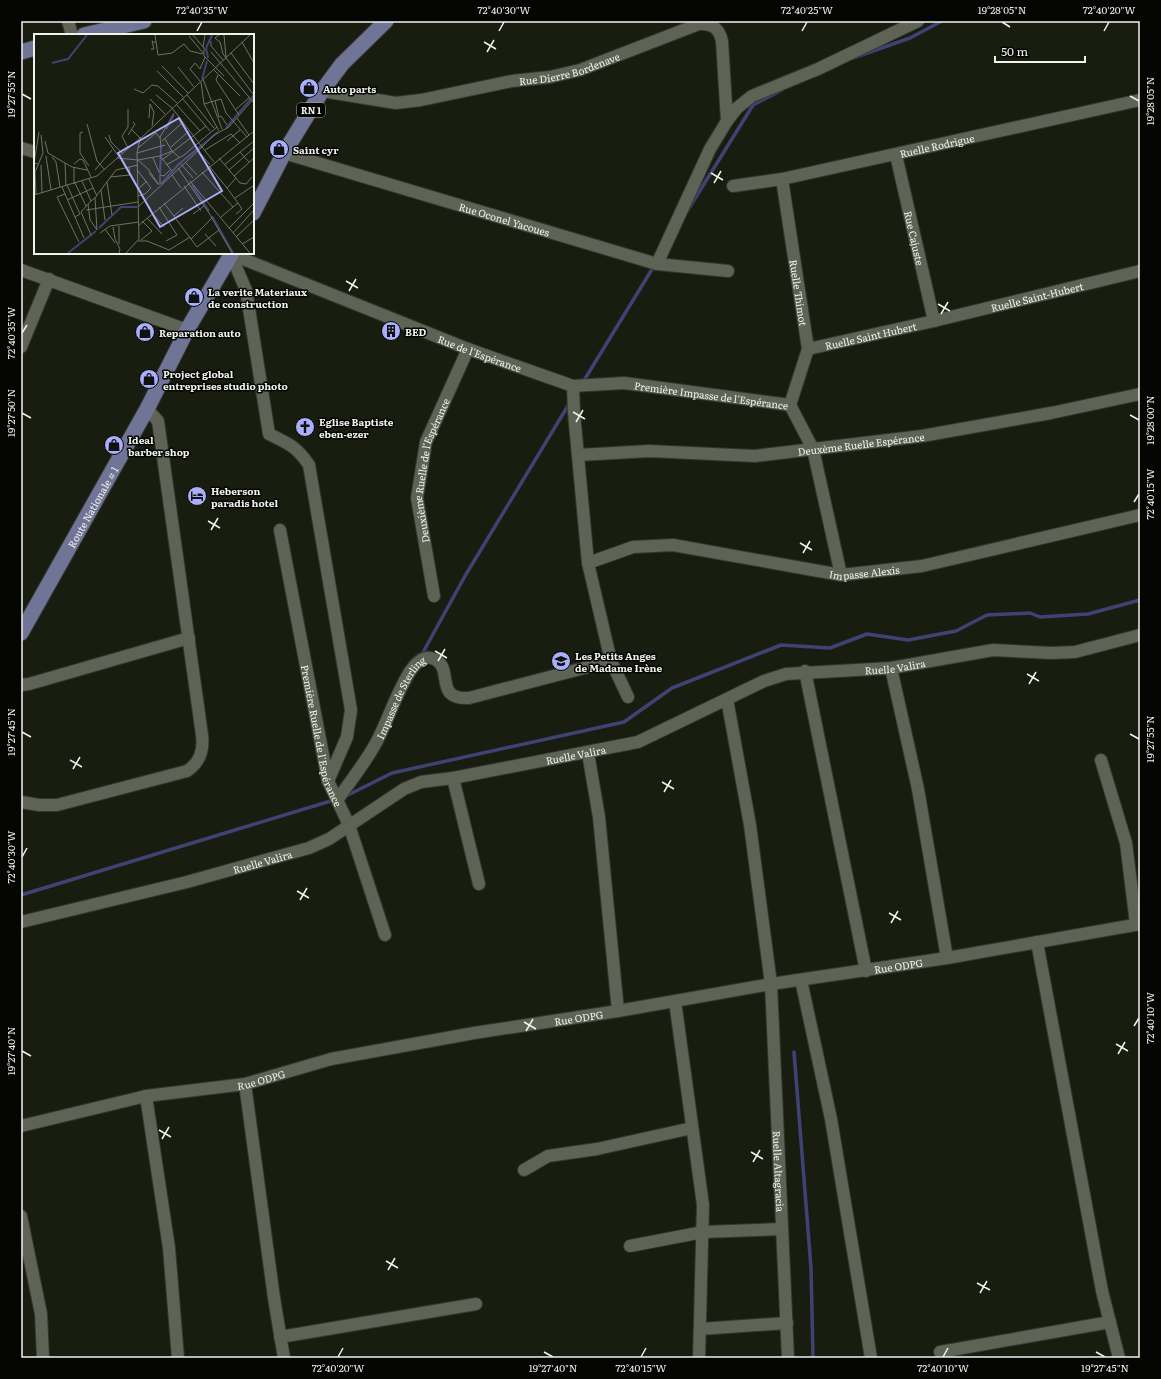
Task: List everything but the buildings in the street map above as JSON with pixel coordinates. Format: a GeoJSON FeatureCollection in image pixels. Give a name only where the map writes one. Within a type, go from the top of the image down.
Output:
{"type":"FeatureCollection","features":[{"type":"Feature","properties":{"kind":"main road"},"geometry":{"type":"LineString","coordinates":[[93,34],[120,31],[144,21]]}},
{"type":"Feature","properties":{"kind":"main road","name":"RN 1"},"geometry":{"type":"LineString","coordinates":[[254,211],[284,153],[322,92],[342,64],[386,21]]}},
{"type":"Feature","properties":{"kind":"main road"},"geometry":{"type":"LineString","coordinates":[[21,52],[34,48]]}},
{"type":"Feature","properties":{"kind":"main road","name":"Route Nationale # 1"},"geometry":{"type":"LineString","coordinates":[[21,634],[147,409],[187,330],[230,254]]}},
{"type":"Feature","properties":{"kind":"street"},"geometry":{"type":"LineString","coordinates":[[68,21],[72,34]]}},
{"type":"Feature","properties":{"kind":"street"},"geometry":{"type":"LineString","coordinates":[[657,264],[708,155],[726,121],[737,108],[752,96],[818,69],[918,21]]}},
{"type":"Feature","properties":{"kind":"street","name":"Rue Dierre Bordenave"},"geometry":{"type":"LineString","coordinates":[[322,92],[396,103],[421,100],[512,81],[550,77],[580,70],[699,24],[708,23],[716,28],[720,33],[722,41],[726,121]]}},
{"type":"Feature","properties":{"kind":"street","name":"Ruelle Rodrigue"},"geometry":{"type":"LineString","coordinates":[[733,186],[782,179],[896,155],[1140,100]]}},
{"type":"Feature","properties":{"kind":"street"},"geometry":{"type":"LineString","coordinates":[[21,148],[34,152]]}},
{"type":"Feature","properties":{"kind":"street","name":"Rue Oconel Yacoues"},"geometry":{"type":"LineString","coordinates":[[284,153],[657,264],[728,271]]}},
{"type":"Feature","properties":{"kind":"street","name":"Rue Cajuste"},"geometry":{"type":"LineString","coordinates":[[896,155],[934,321]]}},
{"type":"Feature","properties":{"kind":"street","name":"Ruelle Thimot"},"geometry":{"type":"LineString","coordinates":[[782,179],[808,349],[790,405]]}},
{"type":"Feature","properties":{"kind":"street"},"geometry":{"type":"LineString","coordinates":[[230,254],[246,290],[269,434],[290,444],[300,453],[309,465],[351,710],[347,737],[328,781]]}},
{"type":"Feature","properties":{"kind":"street","name":"Rue de l'Espérance"},"geometry":{"type":"LineString","coordinates":[[230,254],[468,349],[573,386]]}},
{"type":"Feature","properties":{"kind":"street"},"geometry":{"type":"LineString","coordinates":[[21,270],[187,330]]}},
{"type":"Feature","properties":{"kind":"street","name":"Ruelle Saint-Hubert"},"geometry":{"type":"LineString","coordinates":[[934,321],[1140,271]]}},
{"type":"Feature","properties":{"kind":"street"},"geometry":{"type":"LineString","coordinates":[[21,347],[49,279]]}},
{"type":"Feature","properties":{"kind":"street","name":"Ruelle Saint Hubert"},"geometry":{"type":"LineString","coordinates":[[808,349],[934,321]]}},
{"type":"Feature","properties":{"kind":"street","name":"Deuxième Ruelle de l'Espérance"},"geometry":{"type":"LineString","coordinates":[[434,596],[416,498],[426,442],[468,349]]}},
{"type":"Feature","properties":{"kind":"street","name":"Première Impasse de l'Espérance"},"geometry":{"type":"LineString","coordinates":[[573,386],[624,383],[790,405],[813,449],[841,575]]}},
{"type":"Feature","properties":{"kind":"street"},"geometry":{"type":"LineString","coordinates":[[573,386],[574,413],[588,563],[611,661],[628,697]]}},
{"type":"Feature","properties":{"kind":"street","name":"Deuxème Ruelle Espérance"},"geometry":{"type":"LineString","coordinates":[[579,455],[649,450],[755,456],[922,436],[1051,413],[1140,394]]}},
{"type":"Feature","properties":{"kind":"street"},"geometry":{"type":"LineString","coordinates":[[21,802],[39,805],[57,805],[187,771],[195,765],[201,754],[203,744],[158,420],[147,409]]}},
{"type":"Feature","properties":{"kind":"street","name":"Impasse Alexis"},"geometry":{"type":"LineString","coordinates":[[588,563],[633,548],[673,545],[841,575],[922,566],[1140,514]]}},
{"type":"Feature","properties":{"kind":"street","name":"Première Ruelle de l'Espérance"},"geometry":{"type":"LineString","coordinates":[[280,530],[328,781],[338,799],[349,825],[385,935]]}},
{"type":"Feature","properties":{"kind":"street","name":"Ruelle Valira"},"geometry":{"type":"LineString","coordinates":[[21,922],[187,882],[309,848],[329,839],[404,789],[421,782],[453,778],[588,753],[638,742],[764,681],[786,674],[805,671],[891,668],[993,650],[1051,653],[1076,652],[1140,635]]}},
{"type":"Feature","properties":{"kind":"street"},"geometry":{"type":"LineString","coordinates":[[21,685],[189,638]]}},
{"type":"Feature","properties":{"kind":"street","name":"Impasse de Sterling"},"geometry":{"type":"LineString","coordinates":[[338,799],[377,741],[412,669],[422,659],[427,658],[440,662],[444,670],[446,686],[449,693],[460,699],[469,698],[611,661]]}},
{"type":"Feature","properties":{"kind":"street"},"geometry":{"type":"LineString","coordinates":[[891,668],[918,789],[947,958]]}},
{"type":"Feature","properties":{"kind":"street"},"geometry":{"type":"LineString","coordinates":[[805,671],[866,971]]}},
{"type":"Feature","properties":{"kind":"street","name":"Ruelle Altagracia"},"geometry":{"type":"LineString","coordinates":[[727,700],[750,825],[770,984],[788,1358]]}},
{"type":"Feature","properties":{"kind":"street"},"geometry":{"type":"LineString","coordinates":[[588,753],[599,817],[618,1012]]}},
{"type":"Feature","properties":{"kind":"street"},"geometry":{"type":"LineString","coordinates":[[1101,760],[1126,843],[1138,924]]}},
{"type":"Feature","properties":{"kind":"street"},"geometry":{"type":"LineString","coordinates":[[453,778],[480,884]]}},
{"type":"Feature","properties":{"kind":"street","name":"Rue ODPG"},"geometry":{"type":"LineString","coordinates":[[21,1126],[146,1096],[245,1084],[331,1059],[474,1034],[618,1012],[770,984],[947,958],[1138,924]]}},
{"type":"Feature","properties":{"kind":"street"},"geometry":{"type":"LineString","coordinates":[[1037,942],[1102,1291],[1119,1358]]}},
{"type":"Feature","properties":{"kind":"street"},"geometry":{"type":"LineString","coordinates":[[801,980],[831,1119],[871,1358]]}},
{"type":"Feature","properties":{"kind":"street"},"geometry":{"type":"LineString","coordinates":[[675,1001],[703,1205],[699,1358]]}},
{"type":"Feature","properties":{"kind":"street"},"geometry":{"type":"LineString","coordinates":[[245,1084],[284,1358]]}},
{"type":"Feature","properties":{"kind":"street"},"geometry":{"type":"LineString","coordinates":[[146,1096],[169,1248],[178,1358]]}},
{"type":"Feature","properties":{"kind":"street"},"geometry":{"type":"LineString","coordinates":[[524,1170],[548,1156],[597,1149],[692,1128]]}},
{"type":"Feature","properties":{"kind":"street"},"geometry":{"type":"LineString","coordinates":[[21,1216],[41,1314],[43,1358]]}},
{"type":"Feature","properties":{"kind":"street"},"geometry":{"type":"LineString","coordinates":[[630,1246],[703,1232],[782,1229]]}},
{"type":"Feature","properties":{"kind":"street"},"geometry":{"type":"LineString","coordinates":[[280,1337],[476,1304]]}},
{"type":"Feature","properties":{"kind":"street"},"geometry":{"type":"LineString","coordinates":[[940,1352],[1110,1322]]}},
{"type":"Feature","properties":{"kind":"street"},"geometry":{"type":"LineString","coordinates":[[700,1329],[787,1323]]}},
{"type":"Feature","properties":{"kind":"waterway"},"geometry":{"type":"LineString","coordinates":[[853,58],[910,38],[942,21]]}},
{"type":"Feature","properties":{"kind":"waterway"},"geometry":{"type":"LineString","coordinates":[[686,213],[753,105],[782,90]]}},
{"type":"Feature","properties":{"kind":"waterway"},"geometry":{"type":"LineString","coordinates":[[583,382],[654,266]]}},
{"type":"Feature","properties":{"kind":"waterway"},"geometry":{"type":"LineString","coordinates":[[421,656],[465,576],[569,404]]}},
{"type":"Feature","properties":{"kind":"waterway"},"geometry":{"type":"LineString","coordinates":[[344,797],[392,773],[624,722],[672,688],[781,645],[830,648],[867,634],[908,640],[956,631],[987,615],[1030,613],[1040,617],[1088,614],[1140,600]]}},
{"type":"Feature","properties":{"kind":"waterway"},"geometry":{"type":"LineString","coordinates":[[21,895],[334,800]]}},
{"type":"Feature","properties":{"kind":"waterway"},"geometry":{"type":"LineString","coordinates":[[794,1052],[811,1268],[813,1358]]}},
{"type":"Feature","properties":{"kind":"place","name":"Auto parts"},"geometry":{"type":"Point","coordinates":[309,88]}},
{"type":"Feature","properties":{"kind":"place","name":"Saint cyr"},"geometry":{"type":"Point","coordinates":[279,149]}},
{"type":"Feature","properties":{"kind":"place","name":"La verite Materiaux de construction"},"geometry":{"type":"Point","coordinates":[194,297]}},
{"type":"Feature","properties":{"kind":"place","name":"BED"},"geometry":{"type":"Point","coordinates":[391,331]}},
{"type":"Feature","properties":{"kind":"place","name":"Reparation auto"},"geometry":{"type":"Point","coordinates":[145,332]}},
{"type":"Feature","properties":{"kind":"place","name":"Project global entreprises studio photo"},"geometry":{"type":"Point","coordinates":[149,379]}},
{"type":"Feature","properties":{"kind":"place","name":"Eglise Baptiste eben-ezer"},"geometry":{"type":"Point","coordinates":[305,427]}},
{"type":"Feature","properties":{"kind":"place","name":"Ideal barber shop"},"geometry":{"type":"Point","coordinates":[114,445]}},
{"type":"Feature","properties":{"kind":"place","name":"Heberson paradis hotel"},"geometry":{"type":"Point","coordinates":[197,496]}},
{"type":"Feature","properties":{"kind":"place","name":"Les Petits Anges de Madame Irène"},"geometry":{"type":"Point","coordinates":[561,661]}}]}
